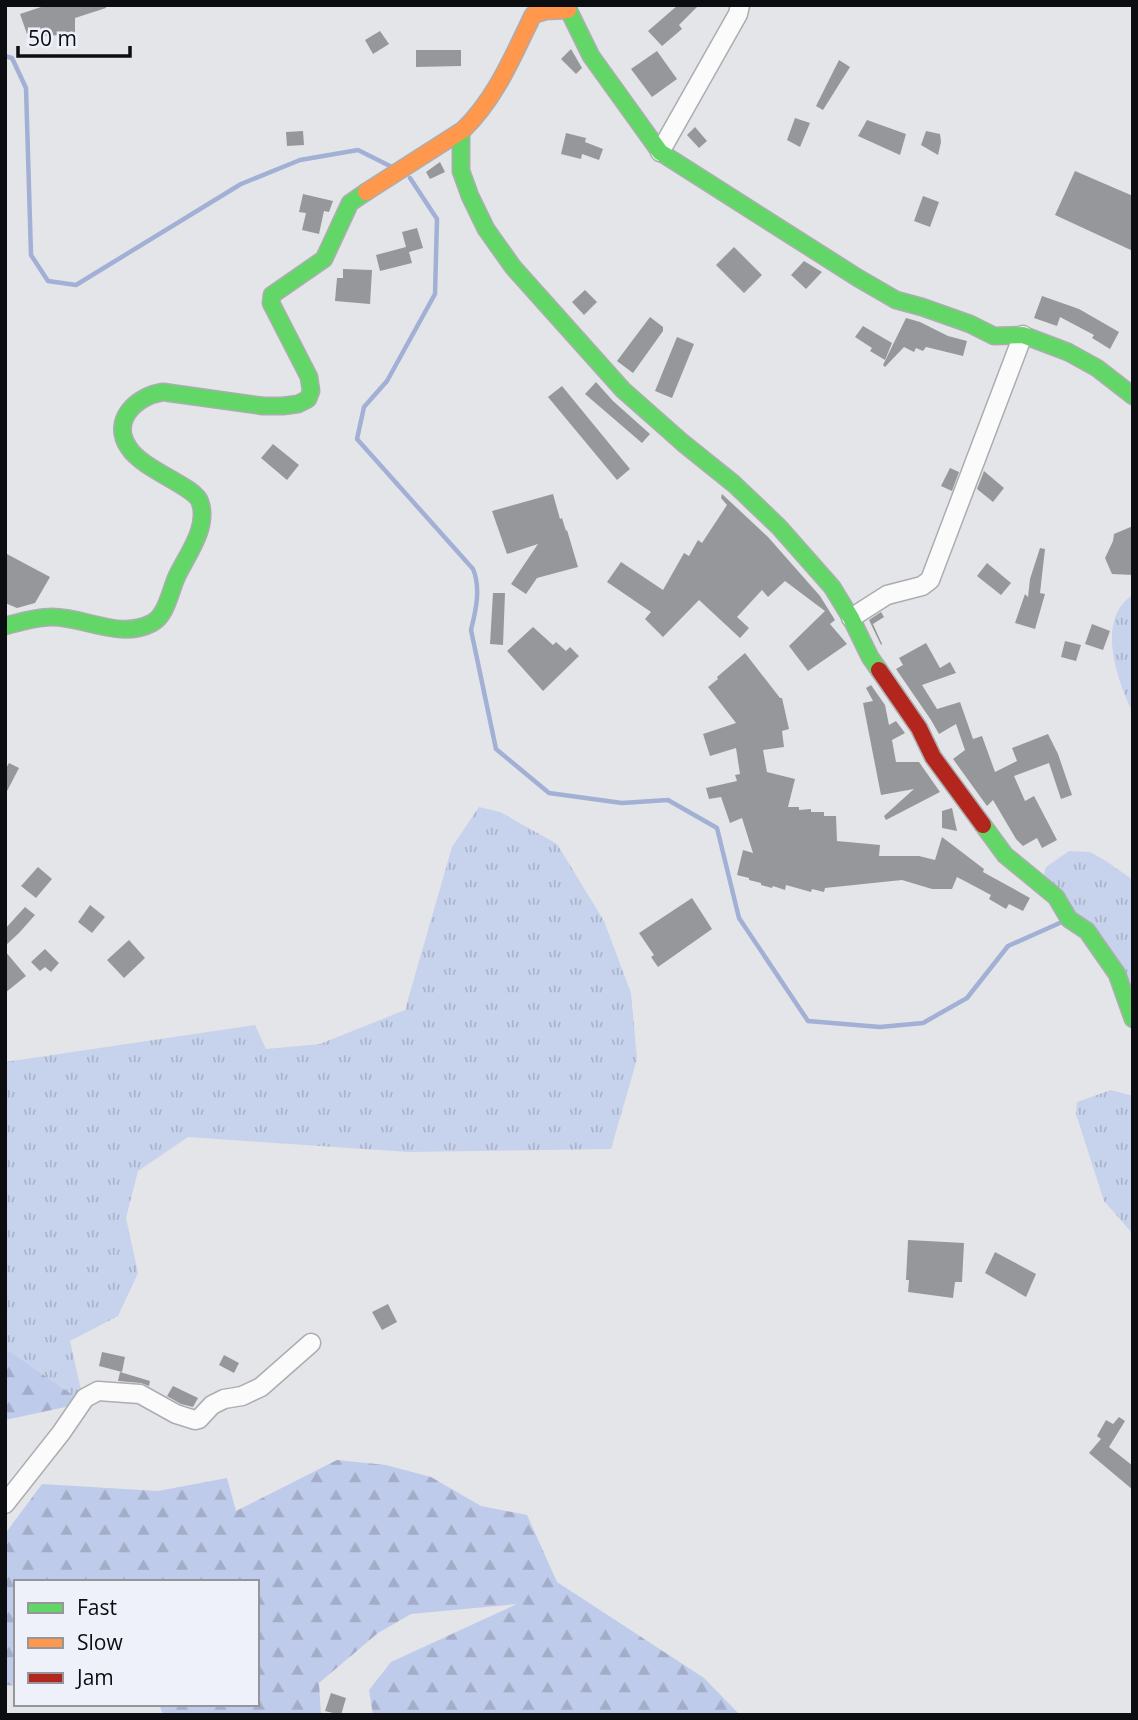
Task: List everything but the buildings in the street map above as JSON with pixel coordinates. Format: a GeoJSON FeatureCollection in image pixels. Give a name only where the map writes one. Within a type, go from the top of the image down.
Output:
{"type":"FeatureCollection","features":[{"type":"Feature","properties":{"kind":"street"},"geometry":{"type":"LineString","coordinates":[[660,152],[740,5]]}},
{"type":"Feature","properties":{"kind":"street"},"geometry":{"type":"LineString","coordinates":[[5,626],[56,616],[111,627],[139,629],[156,620],[194,543],[202,517],[201,503],[196,494],[133,454],[123,442],[123,420],[131,408],[156,392],[247,406],[299,404],[306,401],[311,388],[309,377],[271,303],[272,295],[324,259],[350,202],[447,139],[461,133],[490,101],[533,15],[546,10],[567,8],[591,55],[660,152],[896,300],[970,324],[994,336],[1023,335],[1068,352],[1097,368],[1133,396]]}},
{"type":"Feature","properties":{"kind":"street"},"geometry":{"type":"LineString","coordinates":[[461,133],[461,171],[466,184],[486,229],[513,267],[623,390],[734,484],[779,527],[832,587],[870,657],[919,727],[933,757],[1005,855],[1056,897],[1069,919],[1087,931],[1117,974],[1133,1018]]}},
{"type":"Feature","properties":{"kind":"street"},"geometry":{"type":"LineString","coordinates":[[851,618],[887,595],[922,586],[930,580],[1023,335]]}},
{"type":"Feature","properties":{"kind":"street"},"geometry":{"type":"LineString","coordinates":[[5,1504],[85,1398],[98,1391],[140,1394],[176,1414],[200,1419],[212,1405],[261,1387],[311,1343]]}},
{"type":"Feature","properties":{"kind":"green space"},"geometry":{"type":"Polygon","coordinates":[[[1133,595],[1133,713],[1116,668],[1112,634],[1121,605],[1133,595]]]}},
{"type":"Feature","properties":{"kind":"green space"},"geometry":{"type":"Polygon","coordinates":[[[479,807],[500,812],[557,844],[604,921],[631,993],[637,1059],[611,1149],[408,1152],[188,1137],[138,1171],[126,1218],[138,1273],[118,1316],[70,1341],[84,1403],[5,1348],[5,1062],[255,1025],[266,1049],[320,1044],[405,1010],[452,847],[479,807]]]}},
{"type":"Feature","properties":{"kind":"green space"},"geometry":{"type":"Polygon","coordinates":[[[1069,851],[1090,852],[1133,880],[1133,998],[1043,878],[1046,867],[1069,851]]]}},
{"type":"Feature","properties":{"kind":"green space"},"geometry":{"type":"Polygon","coordinates":[[[1111,1090],[1133,1096],[1133,1234],[1104,1201],[1076,1114],[1077,1102],[1111,1090]]]}},
{"type":"Feature","properties":{"kind":"green space"},"geometry":{"type":"Polygon","coordinates":[[[5,1348],[84,1403],[5,1420],[5,1348]]]}},
{"type":"Feature","properties":{"kind":"green space"},"geometry":{"type":"Polygon","coordinates":[[[337,1460],[386,1465],[431,1477],[481,1506],[527,1515],[557,1582],[704,1678],[740,1715],[373,1715],[369,1690],[391,1662],[517,1604],[411,1614],[378,1633],[319,1683],[321,1715],[163,1715],[160,1706],[259,1706],[259,1580],[14,1580],[14,1686],[5,1685],[5,1534],[42,1484],[158,1491],[227,1478],[236,1511],[337,1460]]]}},
{"type":"Feature","properties":{"kind":"waterway"},"geometry":{"type":"LineString","coordinates":[[5,56],[12,58],[26,88],[31,255],[48,281],[76,285],[241,184],[300,160],[358,150],[390,166]]}},
{"type":"Feature","properties":{"kind":"waterway"},"geometry":{"type":"LineString","coordinates":[[410,178],[437,219],[435,294],[387,381],[364,407],[357,439],[473,569],[477,591],[471,630],[496,749],[549,793],[622,803],[668,800],[717,828],[739,918],[808,1021],[880,1027],[923,1023],[967,998],[1008,946],[1062,922]]}},
{"type":"Feature","properties":{"kind":"traffic: fast"},"geometry":{"type":"LineString","coordinates":[[566,5],[591,56],[660,152],[896,300],[970,324],[994,336],[1023,335],[1068,352],[1097,368],[1133,396]]}},
{"type":"Feature","properties":{"kind":"traffic: fast"},"geometry":{"type":"LineString","coordinates":[[461,133],[461,171],[470,196],[486,229],[513,267],[623,390],[734,484],[779,527],[832,587],[879,670]]}},
{"type":"Feature","properties":{"kind":"traffic: fast"},"geometry":{"type":"LineString","coordinates":[[5,626],[52,617],[128,629],[140,628],[157,619],[168,602],[177,576],[196,540],[202,511],[196,496],[145,463],[129,448],[122,428],[124,419],[135,404],[153,394],[163,392],[263,406],[298,404],[308,399],[311,391],[309,377],[271,303],[272,295],[324,259],[350,203],[366,192]]}},
{"type":"Feature","properties":{"kind":"traffic: fast"},"geometry":{"type":"LineString","coordinates":[[983,825],[1005,855],[1056,897],[1069,919],[1087,931],[1117,974],[1133,1019]]}},
{"type":"Feature","properties":{"kind":"traffic: slow"},"geometry":{"type":"LineString","coordinates":[[366,192],[463,130],[475,118],[511,61],[533,15],[546,11],[568,10]]}},
{"type":"Feature","properties":{"kind":"traffic: jam"},"geometry":{"type":"LineString","coordinates":[[879,670],[919,728],[933,757],[983,825]]}}]}
